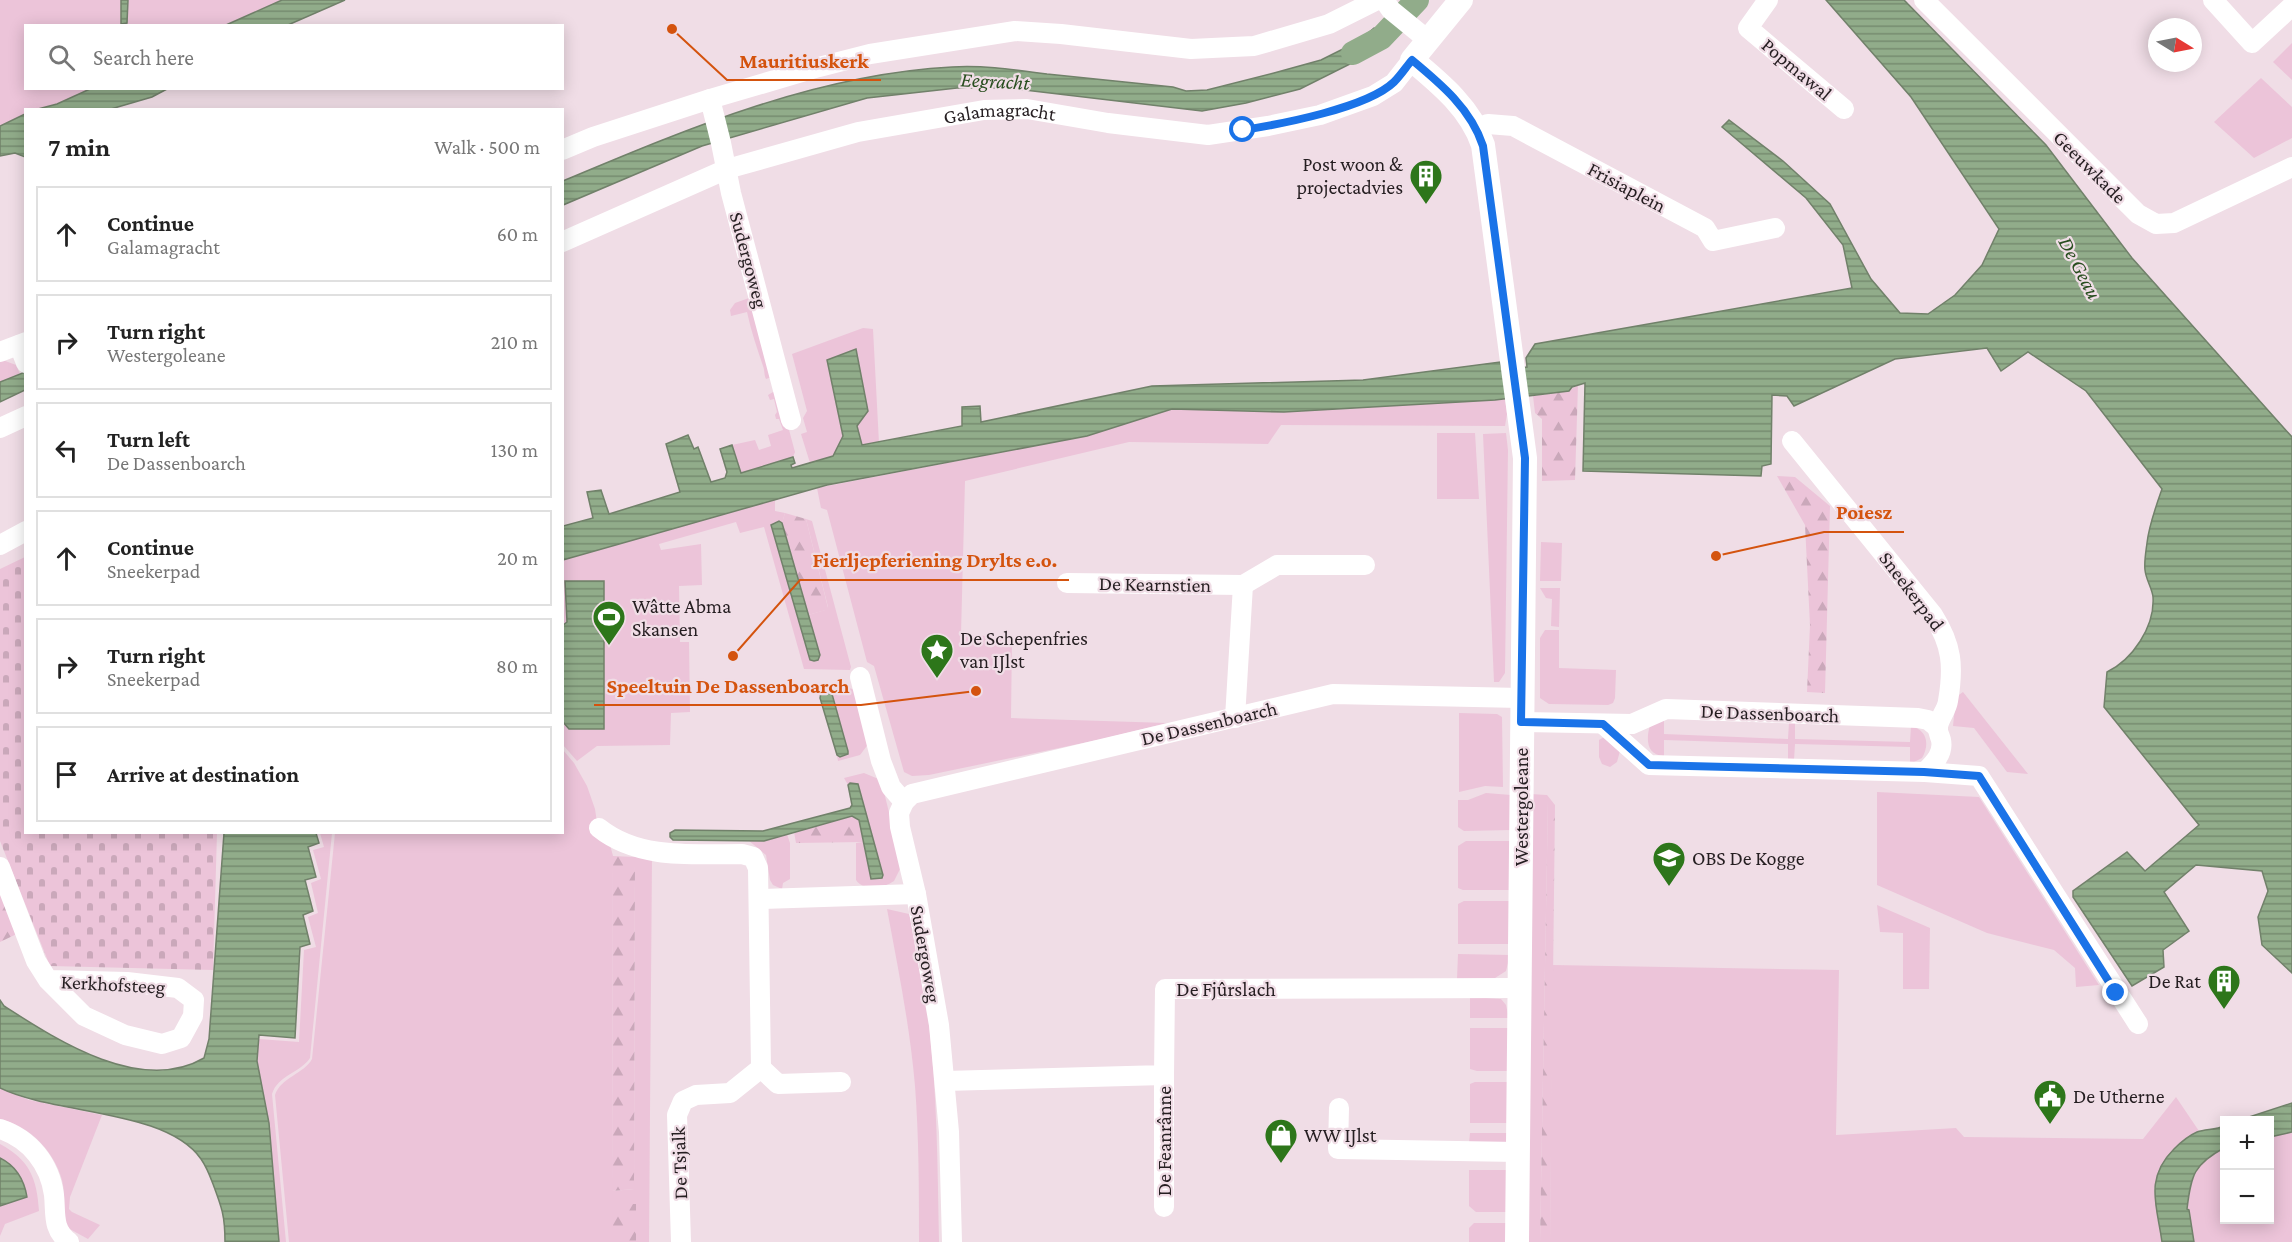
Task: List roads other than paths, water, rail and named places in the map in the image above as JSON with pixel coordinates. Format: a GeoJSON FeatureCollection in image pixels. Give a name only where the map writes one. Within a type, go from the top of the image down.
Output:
{"type":"FeatureCollection","features":[{"type":"Feature","properties":{"kind":"street","name":"Galamagracht"},"geometry":{"type":"LineString","coordinates":[[564,241],[727,169],[858,132],[984,110],[1027,109],[1108,123],[1208,135],[1320,115],[1373,96],[1394,82],[1412,60],[1424,37],[1461,0]]}},
{"type":"Feature","properties":{"kind":"street","name":"Popmawal"},"geometry":{"type":"LineString","coordinates":[[1768,0],[1748,28],[1844,110]]}},
{"type":"Feature","properties":{"kind":"street","name":"Geeuwkade"},"geometry":{"type":"LineString","coordinates":[[1924,0],[2138,214],[2156,224],[2174,223],[2292,167]]}},
{"type":"Feature","properties":{"kind":"street"},"geometry":{"type":"LineString","coordinates":[[2213,0],[2252,43],[2292,6]]}},
{"type":"Feature","properties":{"kind":"street"},"geometry":{"type":"LineString","coordinates":[[564,149],[593,137],[712,107],[819,67],[870,54],[1015,31],[1049,32],[1191,49],[1254,45],[1329,24],[1384,3],[1424,37]]}},
{"type":"Feature","properties":{"kind":"street","name":"Westergoleane"},"geometry":{"type":"LineString","coordinates":[[1412,60],[1434,78],[1467,112],[1477,128],[1483,146],[1520,407],[1525,458],[1517,1242]]}},
{"type":"Feature","properties":{"kind":"street","name":"Sudergoweg"},"geometry":{"type":"LineString","coordinates":[[712,107],[731,193],[791,420]]}},
{"type":"Feature","properties":{"kind":"street","name":"Frisiaplein"},"geometry":{"type":"LineString","coordinates":[[1477,128],[1488,124],[1513,126],[1705,228],[1713,241],[1775,228]]}},
{"type":"Feature","properties":{"kind":"street"},"geometry":{"type":"LineString","coordinates":[[0,352],[23,350]]}},
{"type":"Feature","properties":{"kind":"street"},"geometry":{"type":"LineString","coordinates":[[0,428],[24,417]]}},
{"type":"Feature","properties":{"kind":"street","name":"Sneekerpad"},"geometry":{"type":"LineString","coordinates":[[1792,441],[1934,615],[1945,633],[1951,654],[1948,702],[1938,728],[1942,745],[1936,761],[1924,772]]}},
{"type":"Feature","properties":{"kind":"street"},"geometry":{"type":"LineString","coordinates":[[0,545],[24,532]]}},
{"type":"Feature","properties":{"kind":"street"},"geometry":{"type":"LineString","coordinates":[[1235,718],[1243,585],[1277,565],[1365,565]]}},
{"type":"Feature","properties":{"kind":"street","name":"De Kearnstien"},"geometry":{"type":"LineString","coordinates":[[1067,583],[1243,585]]}},
{"type":"Feature","properties":{"kind":"street"},"geometry":{"type":"LineString","coordinates":[[860,677],[881,761],[891,787],[904,802]]}},
{"type":"Feature","properties":{"kind":"street","name":"De Dassenboarch"},"geometry":{"type":"LineString","coordinates":[[904,802],[912,794],[922,790],[1333,694],[1521,710],[1603,724],[1632,724],[1666,710],[1918,718],[1928,720],[1938,728]]}},
{"type":"Feature","properties":{"kind":"street"},"geometry":{"type":"LineString","coordinates":[[1603,724],[1649,765],[1924,772],[1979,776],[2138,1024]]}},
{"type":"Feature","properties":{"kind":"street","name":"Sudergoweg"},"geometry":{"type":"LineString","coordinates":[[904,802],[899,813],[900,827],[916,894],[931,978],[945,1080],[952,1242]]}},
{"type":"Feature","properties":{"kind":"street"},"geometry":{"type":"LineString","coordinates":[[599,828],[613,839],[661,854],[753,857],[758,868],[761,1068],[778,1084],[842,1082]]}},
{"type":"Feature","properties":{"kind":"street","name":"Kerkhofsteeg"},"geometry":{"type":"LineString","coordinates":[[0,867],[36,961],[48,980],[84,1016],[125,1035],[162,1044],[181,1038],[193,1016],[194,999],[178,988],[127,982],[48,980]]}},
{"type":"Feature","properties":{"kind":"street"},"geometry":{"type":"LineString","coordinates":[[759,899],[916,894]]}},
{"type":"Feature","properties":{"kind":"street","name":"De Fjûrslach"},"geometry":{"type":"LineString","coordinates":[[1164,1075],[1165,989],[1519,988]]}},
{"type":"Feature","properties":{"kind":"street","name":"De Tsjalk"},"geometry":{"type":"LineString","coordinates":[[681,1242],[677,1115],[684,1101],[696,1095],[730,1093],[761,1068]]}},
{"type":"Feature","properties":{"kind":"street"},"geometry":{"type":"LineString","coordinates":[[945,1080],[1164,1075]]}},
{"type":"Feature","properties":{"kind":"street","name":"De Feanrânne"},"geometry":{"type":"LineString","coordinates":[[1164,1075],[1164,1207]]}},
{"type":"Feature","properties":{"kind":"street"},"geometry":{"type":"LineString","coordinates":[[1339,1108],[1338,1149],[1517,1152]]}},
{"type":"Feature","properties":{"kind":"street"},"geometry":{"type":"LineString","coordinates":[[0,1129],[28,1144],[47,1168],[53,1190],[55,1223],[59,1233],[69,1242]]}},
{"type":"Feature","properties":{"kind":"water"},"geometry":{"type":"Polygon","coordinates":[[[121,0],[128,0],[127,23],[121,24],[121,0]]]}},
{"type":"Feature","properties":{"kind":"water"},"geometry":{"type":"Polygon","coordinates":[[[282,0],[345,0],[290,24],[228,24],[282,0]]]}},
{"type":"Feature","properties":{"kind":"water","name":"De Geau"},"geometry":{"type":"Polygon","coordinates":[[[1826,0],[1904,0],[2046,145],[2132,258],[2292,437],[2292,973],[2262,945],[2258,917],[2268,891],[2262,871],[2196,865],[2164,892],[2189,931],[2163,950],[2164,967],[2132,986],[2073,897],[2073,891],[2127,852],[2145,871],[2199,825],[2104,707],[2107,672],[2133,651],[2150,620],[2153,597],[2146,574],[2145,556],[2151,522],[2162,489],[2086,391],[2028,352],[2001,371],[1987,348],[1895,359],[1794,406],[1787,396],[1772,395],[1771,464],[1762,466],[1761,476],[1583,471],[1585,383],[1572,387],[1569,391],[1495,400],[1284,412],[1172,409],[1087,436],[827,485],[564,560],[564,526],[593,518],[587,492],[601,490],[609,514],[680,492],[666,444],[688,435],[694,449],[698,447],[711,482],[725,478],[727,472],[720,449],[732,445],[741,473],[793,457],[795,463],[791,465],[792,468],[833,456],[843,436],[827,360],[856,349],[868,411],[857,426],[862,445],[962,426],[962,407],[980,406],[981,422],[1152,386],[1363,380],[1500,362],[1502,370],[1527,367],[1526,358],[1535,344],[1852,288],[1843,245],[1806,198],[1722,127],[1729,120],[1783,161],[1830,204],[1871,279],[1900,313],[1928,314],[1955,295],[1982,265],[1999,229],[1911,97],[1826,0]]]}},
{"type":"Feature","properties":{"kind":"water"},"geometry":{"type":"Polygon","coordinates":[[[1374,28],[1386,46],[1300,89],[1246,103],[1202,111],[1007,88],[957,88],[867,98],[702,146],[564,205],[564,181],[657,142],[753,107],[851,80],[901,72],[976,67],[1173,87],[1186,91],[1207,90],[1321,60],[1357,42],[1374,28]]]}},
{"type":"Feature","properties":{"kind":"water"},"geometry":{"type":"Polygon","coordinates":[[[88,90],[165,90],[152,97],[114,108],[42,108],[57,104],[88,90]]]}},
{"type":"Feature","properties":{"kind":"water"},"geometry":{"type":"Polygon","coordinates":[[[24,114],[24,157],[15,153],[0,156],[0,126],[24,114]]]}},
{"type":"Feature","properties":{"kind":"water"},"geometry":{"type":"Polygon","coordinates":[[[24,372],[24,390],[0,402],[0,382],[24,372]]]}},
{"type":"Feature","properties":{"kind":"water"},"geometry":{"type":"Polygon","coordinates":[[[779,521],[782,523],[820,655],[818,660],[810,660],[771,525],[779,521]]]}},
{"type":"Feature","properties":{"kind":"water"},"geometry":{"type":"Polygon","coordinates":[[[565,581],[604,581],[604,729],[569,729],[564,723],[564,624],[567,622],[565,581]]]}},
{"type":"Feature","properties":{"kind":"water"},"geometry":{"type":"Polygon","coordinates":[[[821,693],[832,694],[848,751],[848,754],[840,757],[837,755],[820,698],[821,693]]]}},
{"type":"Feature","properties":{"kind":"water"},"geometry":{"type":"Polygon","coordinates":[[[858,784],[882,878],[871,879],[859,820],[852,816],[764,841],[673,840],[670,837],[670,833],[675,830],[763,831],[850,808],[852,805],[848,785],[858,784]]]}},
{"type":"Feature","properties":{"kind":"water"},"geometry":{"type":"Polygon","coordinates":[[[224,834],[316,834],[319,843],[308,847],[316,877],[305,880],[313,911],[303,915],[310,944],[300,947],[295,1038],[259,1035],[257,1061],[269,1123],[279,1242],[225,1242],[222,1212],[211,1178],[201,1159],[185,1143],[163,1131],[137,1122],[23,1097],[0,1088],[0,1000],[4,1006],[49,1034],[100,1059],[127,1067],[154,1070],[179,1068],[204,1058],[209,1039],[224,834]]]}},
{"type":"Feature","properties":{"kind":"water"},"geometry":{"type":"Polygon","coordinates":[[[2292,1103],[2292,1132],[2274,1136],[2274,1116],[2252,1116],[2292,1103]]]}},
{"type":"Feature","properties":{"kind":"water"},"geometry":{"type":"Polygon","coordinates":[[[2220,1127],[2220,1150],[2200,1165],[2190,1187],[2187,1209],[2194,1242],[2162,1242],[2155,1193],[2159,1171],[2174,1149],[2188,1137],[2197,1132],[2220,1127]]]}},
{"type":"Feature","properties":{"kind":"water"},"geometry":{"type":"Polygon","coordinates":[[[0,1158],[11,1165],[18,1174],[24,1184],[27,1197],[0,1206],[0,1158]]]}},
{"type":"Feature","properties":{"kind":"waterway","name":"Eegracht"},"geometry":{"type":"LineString","coordinates":[[1353,53],[1381,38],[1417,0]]}},
{"type":"Feature","properties":{"kind":"place","name":"Mauritiuskerk"},"geometry":{"type":"Point","coordinates":[672,29]}},
{"type":"Feature","properties":{"kind":"place","name":"Post woon & projectadvies"},"geometry":{"type":"Point","coordinates":[1426,205]}},
{"type":"Feature","properties":{"kind":"place","name":"Poiesz"},"geometry":{"type":"Point","coordinates":[1716,556]}},
{"type":"Feature","properties":{"kind":"place","name":"Wâtte Abma Skansen"},"geometry":{"type":"Point","coordinates":[609,646]}},
{"type":"Feature","properties":{"kind":"place","name":"Fierljepferiening Drylts e.o."},"geometry":{"type":"Point","coordinates":[733,656]}},
{"type":"Feature","properties":{"kind":"place","name":"De Schepenfries van IJlst"},"geometry":{"type":"Point","coordinates":[937,679]}},
{"type":"Feature","properties":{"kind":"place","name":"Speeltuin De Dassenboarch"},"geometry":{"type":"Point","coordinates":[976,691]}},
{"type":"Feature","properties":{"kind":"place","name":"OBS De Kogge"},"geometry":{"type":"Point","coordinates":[1669,887]}},
{"type":"Feature","properties":{"kind":"place","name":"De Rat"},"geometry":{"type":"Point","coordinates":[2224,1010]}},
{"type":"Feature","properties":{"kind":"place","name":"De Utherne"},"geometry":{"type":"Point","coordinates":[2050,1125]}},
{"type":"Feature","properties":{"kind":"place","name":"WW IJlst"},"geometry":{"type":"Point","coordinates":[1281,1164]}}]}
